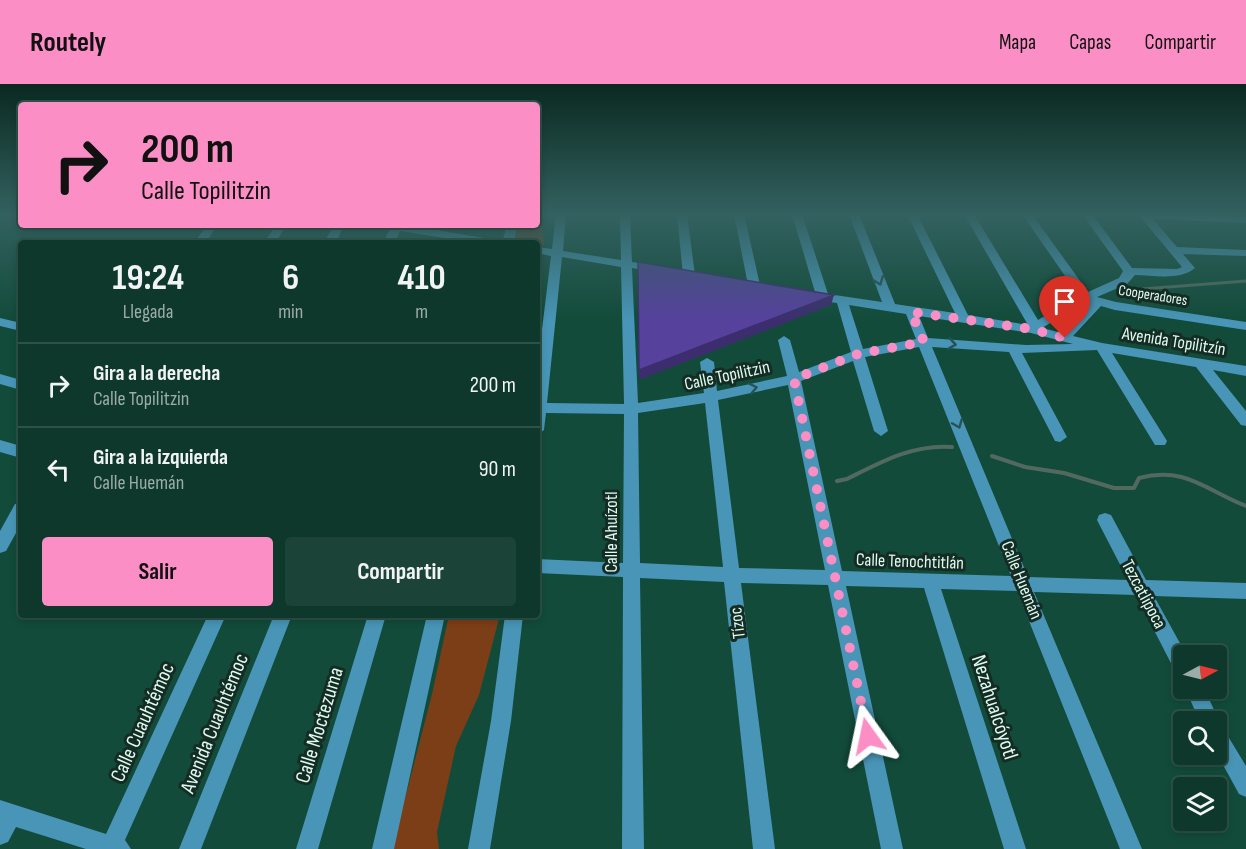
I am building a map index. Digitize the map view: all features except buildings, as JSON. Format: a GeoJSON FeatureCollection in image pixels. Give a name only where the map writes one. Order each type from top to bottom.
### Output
{"type":"FeatureCollection","features":[{"type":"Feature","properties":{"kind":"street"},"geometry":{"type":"LineString","coordinates":[[540,250],[684,274],[683,250]]}},
{"type":"Feature","properties":{"kind":"street"},"geometry":{"type":"LineString","coordinates":[[540,408],[556,250]]}},
{"type":"Feature","properties":{"kind":"street","name":"Calle Ahuízotl"},"geometry":{"type":"LineString","coordinates":[[626,250],[631,409],[633,849]]}},
{"type":"Feature","properties":{"kind":"street"},"geometry":{"type":"LineString","coordinates":[[747,250],[754,285]]}},
{"type":"Feature","properties":{"kind":"street"},"geometry":{"type":"LineString","coordinates":[[808,250],[822,298]]}},
{"type":"Feature","properties":{"kind":"street"},"geometry":{"type":"LineString","coordinates":[[868,250],[890,308]]}},
{"type":"Feature","properties":{"kind":"street"},"geometry":{"type":"LineString","coordinates":[[930,250],[964,319]]}},
{"type":"Feature","properties":{"kind":"street"},"geometry":{"type":"LineString","coordinates":[[989,250],[1033,327]]}},
{"type":"Feature","properties":{"kind":"street"},"geometry":{"type":"LineString","coordinates":[[1054,250],[1092,299]]}},
{"type":"Feature","properties":{"kind":"street"},"geometry":{"type":"LineString","coordinates":[[1033,327],[1124,281],[1129,271],[1113,250]]}},
{"type":"Feature","properties":{"kind":"street"},"geometry":{"type":"LineString","coordinates":[[1129,271],[1188,270],[1187,265],[1174,250]]}},
{"type":"Feature","properties":{"kind":"street"},"geometry":{"type":"LineString","coordinates":[[1174,250],[1246,253]]}},
{"type":"Feature","properties":{"kind":"street"},"geometry":{"type":"LineString","coordinates":[[800,294],[911,312],[1033,327],[1099,347],[1160,441]]}},
{"type":"Feature","properties":{"kind":"street"},"geometry":{"type":"LineString","coordinates":[[1065,338],[1092,299]]}},
{"type":"Feature","properties":{"kind":"street","name":"Cooperadores"},"geometry":{"type":"LineString","coordinates":[[1092,299],[1246,326]]}},
{"type":"Feature","properties":{"kind":"street"},"geometry":{"type":"LineString","coordinates":[[842,301],[881,431]]}},
{"type":"Feature","properties":{"kind":"street","name":"Calle Huemán"},"geometry":{"type":"LineString","coordinates":[[911,312],[1131,849]]}},
{"type":"Feature","properties":{"kind":"street"},"geometry":{"type":"LineString","coordinates":[[0,322],[18,326]]}},
{"type":"Feature","properties":{"kind":"street"},"geometry":{"type":"LineString","coordinates":[[784,340],[892,849]]}},
{"type":"Feature","properties":{"kind":"street","name":"Calle Topilitzin"},"geometry":{"type":"LineString","coordinates":[[540,408],[631,409],[677,404],[794,379],[858,354],[924,342],[1013,348],[1099,347]]}},
{"type":"Feature","properties":{"kind":"street","name":"Avenida Topilitzín"},"geometry":{"type":"LineString","coordinates":[[1099,347],[1246,371]]}},
{"type":"Feature","properties":{"kind":"street"},"geometry":{"type":"LineString","coordinates":[[1013,348],[1060,436]]}},
{"type":"Feature","properties":{"kind":"street","name":"Tízoc"},"geometry":{"type":"LineString","coordinates":[[707,362],[764,849]]}},
{"type":"Feature","properties":{"kind":"street"},"geometry":{"type":"LineString","coordinates":[[1201,364],[1246,421]]}},
{"type":"Feature","properties":{"kind":"street"},"geometry":{"type":"LineString","coordinates":[[0,379],[18,384]]}},
{"type":"Feature","properties":{"kind":"street"},"geometry":{"type":"LineString","coordinates":[[0,446],[18,451]]}},
{"type":"Feature","properties":{"kind":"street"},"geometry":{"type":"LineString","coordinates":[[0,546],[18,514]]}},
{"type":"Feature","properties":{"kind":"street","name":"Tezcatlipoca"},"geometry":{"type":"LineString","coordinates":[[1106,520],[1173,648]]}},
{"type":"Feature","properties":{"kind":"street","name":"Calle Tenochtitlán"},"geometry":{"type":"LineString","coordinates":[[540,566],[732,575],[1246,591]]}},
{"type":"Feature","properties":{"kind":"street","name":"Nezahualcóyotl"},"geometry":{"type":"LineString","coordinates":[[930,580],[1015,849]]}},
{"type":"Feature","properties":{"kind":"street","name":"Calle Cuauhtémoc"},"geometry":{"type":"LineString","coordinates":[[114,848],[216,618]]}},
{"type":"Feature","properties":{"kind":"street","name":"Avenida Cuauhtémoc"},"geometry":{"type":"LineString","coordinates":[[190,849],[281,618]]}},
{"type":"Feature","properties":{"kind":"street","name":"Calle Moctezuma"},"geometry":{"type":"LineString","coordinates":[[307,849],[376,618]]}},
{"type":"Feature","properties":{"kind":"street"},"geometry":{"type":"LineString","coordinates":[[383,849],[435,618]]}},
{"type":"Feature","properties":{"kind":"street"},"geometry":{"type":"LineString","coordinates":[[479,849],[501,721],[514,618]]}},
{"type":"Feature","properties":{"kind":"street"},"geometry":{"type":"LineString","coordinates":[[1227,752],[1246,787]]}},
{"type":"Feature","properties":{"kind":"street"},"geometry":{"type":"LineString","coordinates":[[0,834],[5,813],[114,848]]}},
{"type":"Feature","properties":{"kind":"shaded area"},"geometry":{"type":"Polygon","coordinates":[[[448,618],[499,618],[479,695],[456,746],[437,832],[439,849],[392,849],[432,694],[448,618]]]}},
{"type":"Feature","properties":{"kind":"waterway"},"geometry":{"type":"LineString","coordinates":[[1142,289],[1246,281]]}},
{"type":"Feature","properties":{"kind":"waterway"},"geometry":{"type":"LineString","coordinates":[[837,481],[847,479],[911,451],[952,447]]}},
{"type":"Feature","properties":{"kind":"waterway"},"geometry":{"type":"LineString","coordinates":[[992,456],[1025,467],[1064,473],[1114,488],[1134,488],[1139,478],[1155,475],[1183,477],[1246,506]]}},
{"type":"Feature","properties":{"kind":"route"},"geometry":{"type":"LineString","coordinates":[[868,736],[794,379],[858,354],[924,342],[911,312],[1031,329],[1065,338]]}}]}
